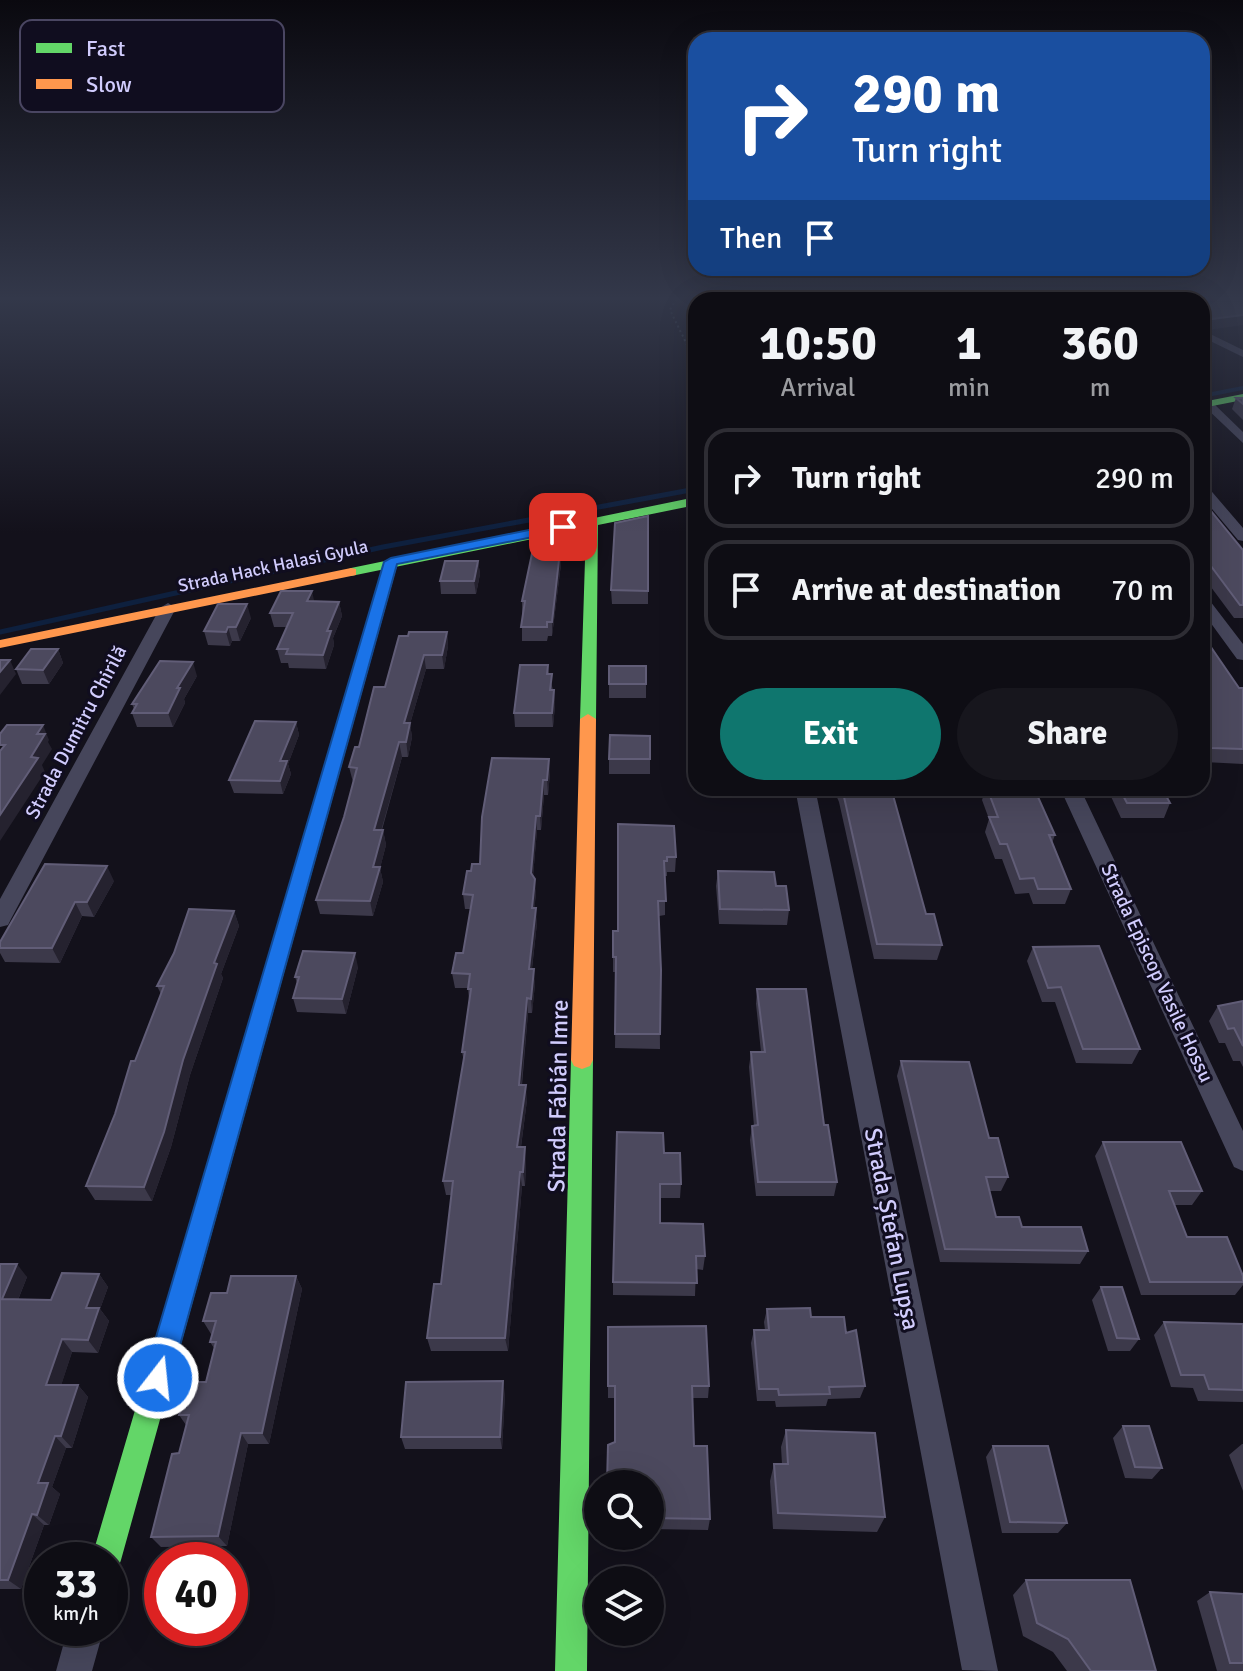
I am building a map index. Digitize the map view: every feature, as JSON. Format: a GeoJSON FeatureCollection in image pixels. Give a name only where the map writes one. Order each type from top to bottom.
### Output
{"type":"FeatureCollection","features":[{"type":"Feature","properties":{"kind":"street"},"geometry":{"type":"LineString","coordinates":[[1210,403],[1243,397]]}},
{"type":"Feature","properties":{"kind":"street"},"geometry":{"type":"LineString","coordinates":[[1210,409],[1243,439]]}},
{"type":"Feature","properties":{"kind":"street"},"geometry":{"type":"LineString","coordinates":[[1210,498],[1243,537]]}},
{"type":"Feature","properties":{"kind":"street","name":"Strada Hack Halasi Gyula"},"geometry":{"type":"LineString","coordinates":[[0,644],[688,503]]}},
{"type":"Feature","properties":{"kind":"street","name":"Strada Fábián Imre"},"geometry":{"type":"LineString","coordinates":[[571,1671],[592,521]]}},
{"type":"Feature","properties":{"kind":"street"},"geometry":{"type":"LineString","coordinates":[[111,1542],[391,562]]}},
{"type":"Feature","properties":{"kind":"street","name":"Strada Dumitru Chirilă"},"geometry":{"type":"LineString","coordinates":[[0,919],[168,608]]}},
{"type":"Feature","properties":{"kind":"street"},"geometry":{"type":"LineString","coordinates":[[1210,611],[1243,655]]}},
{"type":"Feature","properties":{"kind":"street","name":"Strada Ștefan Lupșa"},"geometry":{"type":"LineString","coordinates":[[807,796],[981,1671]]}},
{"type":"Feature","properties":{"kind":"street","name":"Strada Episcop Vasile Hossu"},"geometry":{"type":"LineString","coordinates":[[1074,796],[1243,1159]]}},
{"type":"Feature","properties":{"kind":"street"},"geometry":{"type":"LineString","coordinates":[[74,1671],[81,1646]]}},
{"type":"Feature","properties":{"kind":"building"},"geometry":{"type":"Polygon","coordinates":[[[1210,510],[1243,550],[1243,605],[1210,565],[1210,510]]]}},
{"type":"Feature","properties":{"kind":"building"},"geometry":{"type":"Polygon","coordinates":[[[648,516],[648,591],[611,590],[615,523],[648,516]]]}},
{"type":"Feature","properties":{"kind":"building"},"geometry":{"type":"Polygon","coordinates":[[[534,544],[556,545],[555,551],[560,551],[552,622],[547,622],[547,627],[521,627],[525,601],[522,601],[534,544]]]}},
{"type":"Feature","properties":{"kind":"building"},"geometry":{"type":"Polygon","coordinates":[[[445,561],[478,561],[474,581],[440,581],[445,561]]]}},
{"type":"Feature","properties":{"kind":"building"},"geometry":{"type":"Polygon","coordinates":[[[281,591],[312,591],[307,601],[339,602],[327,631],[331,631],[323,655],[286,654],[288,649],[277,649],[293,613],[270,613],[281,591]]]}},
{"type":"Feature","properties":{"kind":"building"},"geometry":{"type":"Polygon","coordinates":[[[218,604],[247,604],[236,627],[228,627],[226,632],[204,631],[218,604]]]}},
{"type":"Feature","properties":{"kind":"building"},"geometry":{"type":"Polygon","coordinates":[[[409,632],[447,632],[442,655],[424,655],[404,723],[410,723],[406,742],[399,742],[374,830],[383,830],[373,867],[380,867],[370,901],[316,900],[344,817],[357,768],[349,767],[355,747],[359,747],[374,687],[385,687],[399,636],[408,636],[409,632]]]}},
{"type":"Feature","properties":{"kind":"building"},"geometry":{"type":"Polygon","coordinates":[[[1210,646],[1239,688],[1243,688],[1243,749],[1211,748],[1210,646]]]}},
{"type":"Feature","properties":{"kind":"building"},"geometry":{"type":"Polygon","coordinates":[[[31,649],[58,649],[43,670],[16,669],[31,649]]]}},
{"type":"Feature","properties":{"kind":"building"},"geometry":{"type":"Polygon","coordinates":[[[0,660],[10,660],[0,672],[0,660]]]}},
{"type":"Feature","properties":{"kind":"building"},"geometry":{"type":"Polygon","coordinates":[[[160,661],[193,662],[177,688],[180,688],[168,713],[132,713],[137,704],[132,704],[160,661]]]}},
{"type":"Feature","properties":{"kind":"building"},"geometry":{"type":"Polygon","coordinates":[[[520,665],[548,665],[547,674],[552,674],[550,690],[554,690],[552,713],[514,713],[520,665]]]}},
{"type":"Feature","properties":{"kind":"building"},"geometry":{"type":"Polygon","coordinates":[[[609,666],[646,666],[646,684],[609,684],[609,666]]]}},
{"type":"Feature","properties":{"kind":"building"},"geometry":{"type":"Polygon","coordinates":[[[255,721],[296,722],[280,761],[287,761],[280,781],[229,780],[255,721]]]}},
{"type":"Feature","properties":{"kind":"building"},"geometry":{"type":"Polygon","coordinates":[[[7,725],[43,725],[37,734],[45,734],[31,757],[38,758],[0,815],[0,751],[5,745],[0,745],[0,734],[7,725]]]}},
{"type":"Feature","properties":{"kind":"building"},"geometry":{"type":"Polygon","coordinates":[[[610,735],[650,736],[650,759],[609,759],[610,735]]]}},
{"type":"Feature","properties":{"kind":"building"},"geometry":{"type":"Polygon","coordinates":[[[492,758],[549,759],[547,780],[543,780],[540,816],[536,816],[531,873],[535,879],[532,908],[536,908],[529,969],[534,969],[531,999],[527,998],[519,1085],[526,1085],[517,1147],[525,1147],[505,1338],[427,1338],[434,1284],[441,1284],[453,1181],[443,1181],[465,1052],[462,1052],[471,989],[468,989],[470,974],[452,973],[456,953],[463,953],[473,895],[463,894],[467,871],[471,871],[472,864],[480,864],[482,817],[492,758]]]}},
{"type":"Feature","properties":{"kind":"building"},"geometry":{"type":"Polygon","coordinates":[[[844,796],[893,796],[926,914],[934,914],[942,945],[877,944],[844,796]]]}},
{"type":"Feature","properties":{"kind":"building"},"geometry":{"type":"Polygon","coordinates":[[[990,796],[1038,796],[1055,835],[1049,835],[1071,889],[1038,889],[1034,878],[1020,879],[1007,844],[1000,844],[989,817],[998,817],[990,796]]]}},
{"type":"Feature","properties":{"kind":"building"},"geometry":{"type":"Polygon","coordinates":[[[1123,796],[1166,796],[1170,803],[1127,803],[1123,796]]]}},
{"type":"Feature","properties":{"kind":"building"},"geometry":{"type":"Polygon","coordinates":[[[618,824],[674,826],[676,857],[667,857],[664,861],[666,901],[658,901],[660,1034],[615,1034],[616,957],[613,957],[613,931],[618,931],[618,824]]]}},
{"type":"Feature","properties":{"kind":"building"},"geometry":{"type":"Polygon","coordinates":[[[45,864],[107,866],[87,902],[75,902],[52,948],[0,948],[0,942],[45,864]]]}},
{"type":"Feature","properties":{"kind":"building"},"geometry":{"type":"Polygon","coordinates":[[[718,871],[774,872],[776,886],[786,886],[789,910],[720,909],[718,871]]]}},
{"type":"Feature","properties":{"kind":"building"},"geometry":{"type":"Polygon","coordinates":[[[189,909],[234,911],[214,963],[217,964],[183,1060],[164,1132],[144,1187],[86,1186],[115,1114],[131,1061],[135,1061],[164,986],[157,986],[174,953],[189,909]]]}},
{"type":"Feature","properties":{"kind":"building"},"geometry":{"type":"Polygon","coordinates":[[[1099,946],[1140,1049],[1083,1049],[1061,987],[1048,988],[1033,947],[1099,946]]]}},
{"type":"Feature","properties":{"kind":"building"},"geometry":{"type":"Polygon","coordinates":[[[303,951],[355,953],[342,999],[293,998],[299,977],[295,977],[303,951]]]}},
{"type":"Feature","properties":{"kind":"building"},"geometry":{"type":"Polygon","coordinates":[[[757,989],[806,989],[824,1125],[828,1125],[837,1182],[758,1182],[752,1126],[758,1125],[751,1052],[765,1052],[757,989]]]}},
{"type":"Feature","properties":{"kind":"building"},"geometry":{"type":"Polygon","coordinates":[[[1243,1001],[1243,1046],[1234,1028],[1228,1029],[1218,1006],[1243,1001]]]}},
{"type":"Feature","properties":{"kind":"building"},"geometry":{"type":"Polygon","coordinates":[[[901,1061],[969,1062],[989,1138],[998,1138],[1008,1177],[986,1177],[996,1217],[1019,1217],[1022,1227],[1081,1227],[1088,1251],[945,1249],[901,1061]]]}},
{"type":"Feature","properties":{"kind":"building"},"geometry":{"type":"Polygon","coordinates":[[[617,1132],[663,1133],[664,1153],[680,1153],[681,1184],[660,1184],[660,1223],[703,1224],[705,1256],[696,1256],[697,1283],[613,1282],[617,1132]]]}},
{"type":"Feature","properties":{"kind":"building"},"geometry":{"type":"Polygon","coordinates":[[[1103,1142],[1181,1142],[1202,1191],[1169,1191],[1187,1237],[1227,1237],[1243,1282],[1150,1282],[1103,1142]]]}},
{"type":"Feature","properties":{"kind":"building"},"geometry":{"type":"Polygon","coordinates":[[[0,1264],[17,1264],[2,1299],[51,1300],[62,1273],[99,1274],[86,1308],[99,1308],[88,1340],[62,1339],[46,1385],[78,1385],[61,1436],[55,1436],[38,1483],[48,1483],[37,1515],[32,1514],[8,1580],[0,1580],[0,1264]]]}},
{"type":"Feature","properties":{"kind":"building"},"geometry":{"type":"Polygon","coordinates":[[[231,1276],[296,1276],[262,1433],[241,1433],[218,1536],[151,1537],[172,1454],[179,1453],[189,1415],[179,1415],[188,1382],[206,1382],[216,1342],[210,1342],[216,1321],[203,1321],[211,1293],[227,1293],[231,1276]]]}},
{"type":"Feature","properties":{"kind":"building"},"geometry":{"type":"Polygon","coordinates":[[[1101,1287],[1122,1287],[1139,1339],[1117,1338],[1101,1287]]]}},
{"type":"Feature","properties":{"kind":"building"},"geometry":{"type":"Polygon","coordinates":[[[810,1308],[811,1317],[844,1317],[846,1333],[856,1330],[865,1386],[829,1387],[830,1394],[779,1395],[778,1389],[759,1389],[754,1330],[769,1330],[767,1309],[810,1308]]]}},
{"type":"Feature","properties":{"kind":"building"},"geometry":{"type":"Polygon","coordinates":[[[1164,1322],[1243,1324],[1243,1390],[1209,1389],[1204,1375],[1181,1375],[1164,1322]]]}},
{"type":"Feature","properties":{"kind":"building"},"geometry":{"type":"Polygon","coordinates":[[[706,1326],[709,1386],[692,1386],[694,1446],[707,1446],[710,1519],[664,1518],[664,1470],[607,1470],[608,1445],[615,1442],[615,1386],[608,1386],[608,1327],[706,1326]]]}},
{"type":"Feature","properties":{"kind":"building"},"geometry":{"type":"Polygon","coordinates":[[[503,1381],[500,1437],[401,1437],[406,1382],[503,1381]]]}},
{"type":"Feature","properties":{"kind":"building"},"geometry":{"type":"Polygon","coordinates":[[[1123,1426],[1149,1426],[1162,1468],[1135,1467],[1123,1426]]]}},
{"type":"Feature","properties":{"kind":"building"},"geometry":{"type":"Polygon","coordinates":[[[786,1430],[875,1433],[885,1517],[778,1513],[774,1464],[788,1464],[786,1430]]]}},
{"type":"Feature","properties":{"kind":"building"},"geometry":{"type":"Polygon","coordinates":[[[993,1446],[1048,1446],[1067,1523],[1010,1522],[993,1446]]]}},
{"type":"Feature","properties":{"kind":"building"},"geometry":{"type":"Polygon","coordinates":[[[1026,1580],[1130,1580],[1156,1671],[1091,1671],[1068,1639],[1037,1623],[1026,1580]]]}},
{"type":"Feature","properties":{"kind":"building"},"geometry":{"type":"Polygon","coordinates":[[[1210,1592],[1243,1594],[1243,1663],[1230,1663],[1210,1592]]]}},
{"type":"Feature","properties":{"kind":"waterway"},"geometry":{"type":"LineString","coordinates":[[1210,394],[1243,388]]}},
{"type":"Feature","properties":{"kind":"waterway"},"geometry":{"type":"LineString","coordinates":[[0,632],[383,547],[688,490]]}},
{"type":"Feature","properties":{"kind":"traffic: fast"},"geometry":{"type":"LineString","coordinates":[[1210,403],[1243,397]]}},
{"type":"Feature","properties":{"kind":"traffic: fast"},"geometry":{"type":"LineString","coordinates":[[351,572],[688,503]]}},
{"type":"Feature","properties":{"kind":"traffic: fast"},"geometry":{"type":"LineString","coordinates":[[588,719],[592,521]]}},
{"type":"Feature","properties":{"kind":"traffic: fast"},"geometry":{"type":"LineString","coordinates":[[111,1542],[350,706]]}},
{"type":"Feature","properties":{"kind":"traffic: fast"},"geometry":{"type":"LineString","coordinates":[[571,1671],[582,1060]]}},
{"type":"Feature","properties":{"kind":"traffic: slow"},"geometry":{"type":"LineString","coordinates":[[350,706],[391,562]]}},
{"type":"Feature","properties":{"kind":"traffic: slow"},"geometry":{"type":"LineString","coordinates":[[0,644],[351,572]]}},
{"type":"Feature","properties":{"kind":"traffic: slow"},"geometry":{"type":"LineString","coordinates":[[582,1060],[588,719]]}},
{"type":"Feature","properties":{"kind":"route"},"geometry":{"type":"LineString","coordinates":[[158,1378],[391,562],[563,527]]}}]}
